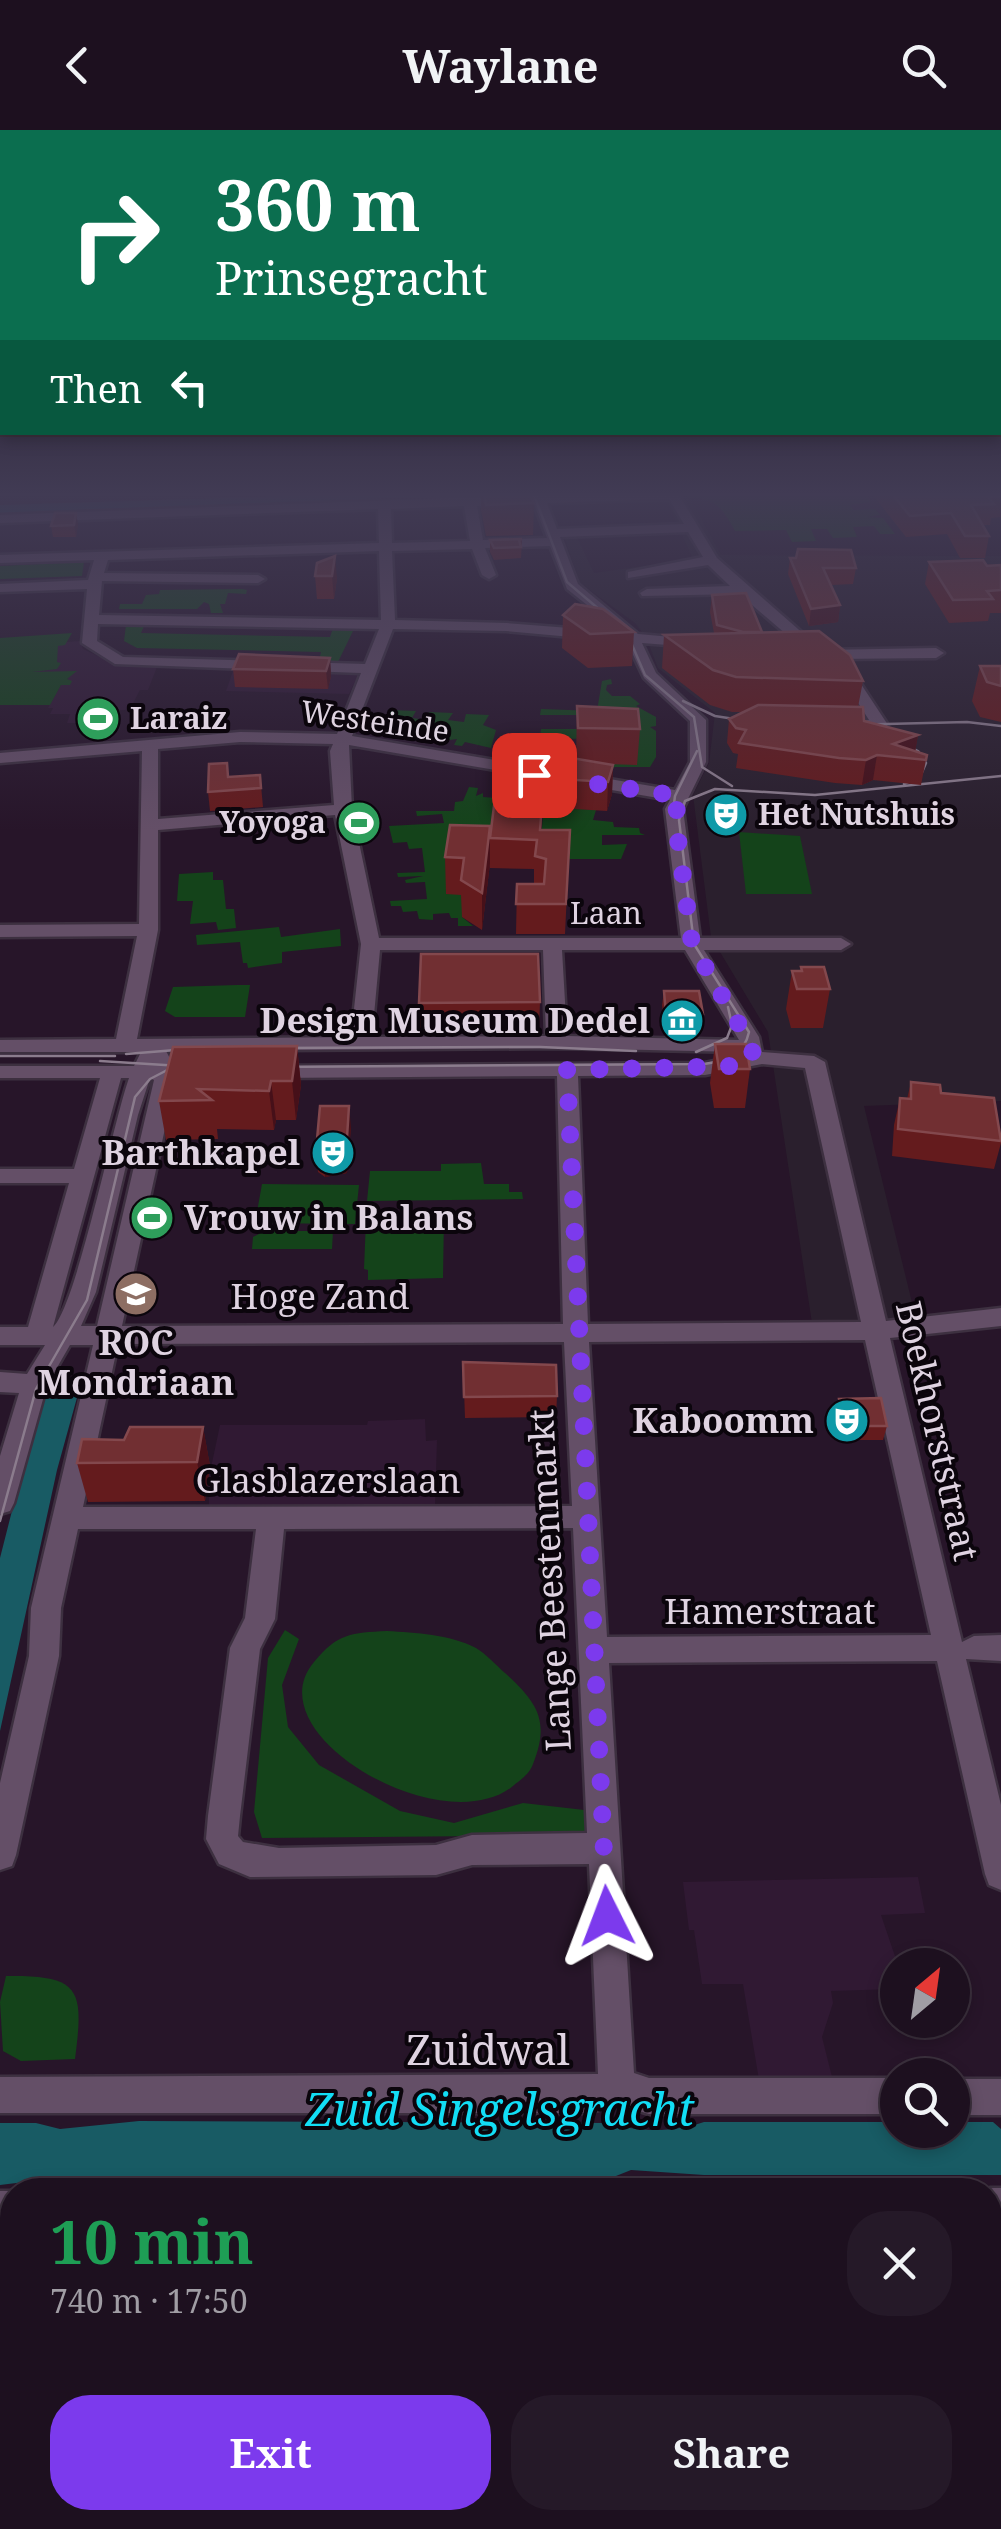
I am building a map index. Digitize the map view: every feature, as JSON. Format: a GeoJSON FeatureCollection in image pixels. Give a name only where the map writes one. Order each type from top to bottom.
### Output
{"type":"FeatureCollection","features":[{"type":"Feature","properties":{"kind":"street"},"geometry":{"type":"LineString","coordinates":[[92,607],[91,646],[130,662],[371,669]]}},
{"type":"Feature","properties":{"kind":"street"},"geometry":{"type":"LineString","coordinates":[[90,620],[196,607]]}},
{"type":"Feature","properties":{"kind":"street"},"geometry":{"type":"LineString","coordinates":[[292,607],[388,624],[506,626],[657,639],[693,656],[643,661]]}},
{"type":"Feature","properties":{"kind":"street"},"geometry":{"type":"LineString","coordinates":[[361,1039],[370,944],[343,809],[338,751],[388,624],[388,607]]}},
{"type":"Feature","properties":{"kind":"street"},"geometry":{"type":"LineString","coordinates":[[597,607],[635,638],[657,684],[706,720],[698,762],[678,805],[692,944],[753,1053]]}},
{"type":"Feature","properties":{"kind":"street"},"geometry":{"type":"LineString","coordinates":[[763,607],[854,684],[880,725],[834,725]]}},
{"type":"Feature","properties":{"kind":"street"},"geometry":{"type":"LineString","coordinates":[[788,656],[936,653]]}},
{"type":"Feature","properties":{"kind":"street","name":"Westeinde"},"geometry":{"type":"LineString","coordinates":[[0,758],[262,736],[342,739],[678,805]]}},
{"type":"Feature","properties":{"kind":"street"},"geometry":{"type":"LineString","coordinates":[[125,1045],[148,930],[150,743]]}},
{"type":"Feature","properties":{"kind":"street"},"geometry":{"type":"LineString","coordinates":[[151,825],[343,809]]}},
{"type":"Feature","properties":{"kind":"street"},"geometry":{"type":"LineString","coordinates":[[0,931],[148,930]]}},
{"type":"Feature","properties":{"kind":"street","name":"Laan"},"geometry":{"type":"LineString","coordinates":[[370,944],[841,944]]}},
{"type":"Feature","properties":{"kind":"street"},"geometry":{"type":"LineString","coordinates":[[552,944],[557,1042]]}},
{"type":"Feature","properties":{"kind":"street"},"geometry":{"type":"LineString","coordinates":[[0,1046],[361,1039],[557,1042],[753,1053]]}},
{"type":"Feature","properties":{"kind":"street"},"geometry":{"type":"LineString","coordinates":[[0,1503],[36,1380],[52,1341],[84,1292],[127,1115],[152,1044]]}},
{"type":"Feature","properties":{"kind":"street"},"geometry":{"type":"LineString","coordinates":[[0,1855],[44,1656],[46,1608],[166,1072],[152,1044]]}},
{"type":"Feature","properties":{"kind":"street"},"geometry":{"type":"LineString","coordinates":[[257,1072],[705,1070],[753,1053]]}},
{"type":"Feature","properties":{"kind":"street","name":"Boekhorststraat"},"geometry":{"type":"LineString","coordinates":[[753,1053],[814,1062],[876,1331],[974,1648],[1001,1874]]}},
{"type":"Feature","properties":{"kind":"street"},"geometry":{"type":"LineString","coordinates":[[0,1072],[218,1072]]}},
{"type":"Feature","properties":{"kind":"street"},"geometry":{"type":"LineString","coordinates":[[52,1341],[83,1176],[112,1072]]}},
{"type":"Feature","properties":{"kind":"street","name":"Lange Beestenmarkt"},"geometry":{"type":"LineString","coordinates":[[567,1073],[576,1330],[617,2086]]}},
{"type":"Feature","properties":{"kind":"street"},"geometry":{"type":"LineString","coordinates":[[0,1176],[83,1176]]}},
{"type":"Feature","properties":{"kind":"street"},"geometry":{"type":"LineString","coordinates":[[102,1214],[142,1181]]}},
{"type":"Feature","properties":{"kind":"street","name":"Hoge Zand"},"geometry":{"type":"LineString","coordinates":[[0,1336],[52,1341],[107,1333],[876,1331],[1001,1317]]}},
{"type":"Feature","properties":{"kind":"street"},"geometry":{"type":"LineString","coordinates":[[0,1382],[36,1380]]}},
{"type":"Feature","properties":{"kind":"street","name":"Glasblazerslaan"},"geometry":{"type":"LineString","coordinates":[[68,1518],[588,1517]]}},
{"type":"Feature","properties":{"kind":"street"},"geometry":{"type":"LineString","coordinates":[[271,1519],[260,1619],[245,1648],[224,1816],[222,1839],[231,1853],[250,1862],[279,1864],[436,1860],[472,1850],[603,1848]]}},
{"type":"Feature","properties":{"kind":"street","name":"Hamerstraat"},"geometry":{"type":"LineString","coordinates":[[594,1650],[974,1648]]}},
{"type":"Feature","properties":{"kind":"street","name":"Zuidwal"},"geometry":{"type":"LineString","coordinates":[[0,2095],[590,2095],[617,2086],[648,2096],[880,2096]]}},
{"type":"Feature","properties":{"kind":"street"},"geometry":{"type":"LineString","coordinates":[[970,2097],[1001,2097]]}},
{"type":"Feature","properties":{"kind":"shaded area"},"geometry":{"type":"Polygon","coordinates":[[[119,607],[199,607],[197,609],[119,607]]]}},
{"type":"Feature","properties":{"kind":"shaded area"},"geometry":{"type":"Polygon","coordinates":[[[210,607],[221,607],[223,613],[211,613],[210,607]]]}},
{"type":"Feature","properties":{"kind":"shaded area"},"geometry":{"type":"Polygon","coordinates":[[[613,607],[1001,607],[1001,1101],[864,1106],[918,1327],[813,1330],[768,1032],[711,937],[693,795],[709,763],[715,713],[658,668],[646,637],[613,607]]]}},
{"type":"Feature","properties":{"kind":"shaded area"},"geometry":{"type":"Polygon","coordinates":[[[145,624],[141,633],[330,637],[333,628],[353,631],[338,662],[319,661],[321,652],[137,648],[124,641],[126,625],[145,624]]]}},
{"type":"Feature","properties":{"kind":"shaded area"},"geometry":{"type":"Polygon","coordinates":[[[72,633],[65,645],[58,646],[57,662],[61,663],[57,669],[32,672],[77,671],[67,679],[72,681],[70,685],[61,685],[50,705],[0,705],[0,638],[72,633]]]}},
{"type":"Feature","properties":{"kind":"shaded area"},"geometry":{"type":"Polygon","coordinates":[[[80,641],[83,649],[117,665],[157,667],[148,690],[140,690],[125,710],[95,711],[90,723],[67,723],[70,714],[50,714],[53,708],[48,708],[61,685],[70,684],[70,675],[32,673],[33,670],[57,663],[57,646],[52,643],[80,641]]]}},
{"type":"Feature","properties":{"kind":"shaded area"},"geometry":{"type":"Polygon","coordinates":[[[234,668],[360,671],[349,694],[226,691],[234,668]]]}},
{"type":"Feature","properties":{"kind":"shaded area"},"geometry":{"type":"Polygon","coordinates":[[[611,679],[606,690],[612,696],[630,696],[640,704],[636,706],[656,717],[656,726],[650,727],[656,731],[656,757],[650,767],[614,767],[606,783],[585,739],[540,738],[541,729],[632,729],[600,715],[540,715],[541,709],[597,711],[602,681],[611,679]]]}},
{"type":"Feature","properties":{"kind":"shaded area"},"geometry":{"type":"Polygon","coordinates":[[[390,710],[416,711],[412,718],[427,720],[429,712],[453,713],[448,720],[464,722],[466,714],[489,715],[483,725],[496,730],[491,748],[465,742],[462,746],[454,745],[457,739],[442,741],[444,737],[431,737],[438,725],[410,723],[433,727],[423,735],[380,728],[390,710]]]}},
{"type":"Feature","properties":{"kind":"shaded area"},"geometry":{"type":"Polygon","coordinates":[[[469,787],[478,788],[476,796],[483,793],[483,797],[497,798],[491,863],[452,862],[465,895],[462,917],[473,926],[458,926],[458,918],[451,918],[449,913],[433,914],[433,920],[419,919],[417,911],[403,912],[401,906],[391,906],[390,901],[427,899],[425,882],[405,880],[423,876],[398,877],[397,873],[425,872],[422,848],[409,849],[407,842],[393,843],[389,826],[444,823],[442,814],[417,816],[416,811],[454,811],[455,802],[463,801],[469,787]]]}},
{"type":"Feature","properties":{"kind":"shaded area"},"geometry":{"type":"Polygon","coordinates":[[[544,806],[596,810],[593,820],[613,822],[614,827],[639,828],[645,835],[602,835],[602,845],[627,844],[621,859],[539,859],[544,806]]]}},
{"type":"Feature","properties":{"kind":"shaded area"},"geometry":{"type":"Polygon","coordinates":[[[739,832],[800,836],[812,894],[746,894],[739,832]]]}},
{"type":"Feature","properties":{"kind":"shaded area"},"geometry":{"type":"Polygon","coordinates":[[[213,872],[213,880],[223,880],[226,909],[234,909],[236,928],[218,930],[216,922],[190,924],[193,901],[177,901],[179,874],[213,872]]]}},
{"type":"Feature","properties":{"kind":"shaded area"},"geometry":{"type":"Polygon","coordinates":[[[279,927],[281,937],[340,929],[341,946],[282,952],[282,963],[248,968],[243,963],[240,942],[197,945],[196,935],[279,927]]]}},
{"type":"Feature","properties":{"kind":"shaded area"},"geometry":{"type":"Polygon","coordinates":[[[250,985],[245,1017],[175,1017],[165,1011],[173,987],[250,985]]]}},
{"type":"Feature","properties":{"kind":"shaded area"},"geometry":{"type":"Polygon","coordinates":[[[481,1163],[484,1184],[509,1184],[509,1192],[522,1192],[523,1199],[367,1201],[370,1171],[441,1171],[441,1164],[481,1163]]]}},
{"type":"Feature","properties":{"kind":"shaded area"},"geometry":{"type":"Polygon","coordinates":[[[262,1184],[359,1185],[355,1224],[255,1223],[262,1184]]]}},
{"type":"Feature","properties":{"kind":"shaded area"},"geometry":{"type":"Polygon","coordinates":[[[444,1216],[443,1278],[368,1280],[368,1270],[364,1269],[366,1220],[444,1216]]]}},
{"type":"Feature","properties":{"kind":"shaded area"},"geometry":{"type":"Polygon","coordinates":[[[265,1231],[333,1231],[332,1249],[252,1249],[253,1237],[265,1231]]]}},
{"type":"Feature","properties":{"kind":"shaded area"},"geometry":{"type":"Polygon","coordinates":[[[0,1348],[78,1394],[57,1470],[0,1731],[0,1558],[44,1385],[0,1348]]]}},
{"type":"Feature","properties":{"kind":"shaded area"},"geometry":{"type":"Polygon","coordinates":[[[425,1419],[426,1441],[437,1440],[435,1507],[209,1508],[209,1477],[220,1425],[367,1425],[368,1421],[425,1419]]]}},
{"type":"Feature","properties":{"kind":"shaded area"},"geometry":{"type":"Polygon","coordinates":[[[285,1630],[299,1639],[282,1685],[288,1727],[319,1765],[400,1811],[454,1823],[523,1803],[593,1811],[594,1835],[262,1838],[254,1812],[268,1658],[285,1630]]]}},
{"type":"Feature","properties":{"kind":"shaded area"},"geometry":{"type":"Polygon","coordinates":[[[387,1631],[432,1635],[476,1648],[533,1704],[540,1724],[538,1749],[531,1768],[513,1786],[482,1800],[444,1801],[403,1791],[364,1772],[332,1748],[310,1720],[302,1690],[314,1662],[330,1645],[346,1636],[387,1631]]]}},
{"type":"Feature","properties":{"kind":"shaded area"},"geometry":{"type":"Polygon","coordinates":[[[918,1877],[925,1913],[881,1915],[892,1948],[880,1948],[880,1990],[831,1991],[833,2003],[822,2037],[834,2085],[760,2086],[743,1984],[702,1984],[683,1882],[918,1877]]]}},
{"type":"Feature","properties":{"kind":"shaded area"},"geometry":{"type":"Polygon","coordinates":[[[6,1976],[50,1979],[72,1991],[79,2016],[75,2059],[21,2061],[3,2051],[0,2002],[6,1976]]]}},
{"type":"Feature","properties":{"kind":"shaded area"},"geometry":{"type":"Polygon","coordinates":[[[139,2121],[607,2123],[656,2130],[704,2122],[880,2122],[880,2148],[970,2148],[970,2122],[993,2122],[1001,2129],[1001,2175],[704,2175],[631,2170],[611,2178],[0,2178],[0,2123],[36,2123],[60,2129],[139,2121]]]}},
{"type":"Feature","properties":{"kind":"pier"},"geometry":{"type":"Polygon","coordinates":[[[0,1347],[33,1347],[61,1356],[77,1375],[78,1394],[43,1395],[30,1373],[0,1372],[0,1347]]]}},
{"type":"Feature","properties":{"kind":"building"},"geometry":{"type":"Polygon","coordinates":[[[572,607],[603,609],[634,632],[590,634],[563,615],[572,607]]]}},
{"type":"Feature","properties":{"kind":"building"},"geometry":{"type":"Polygon","coordinates":[[[714,607],[752,607],[762,632],[743,632],[717,625],[714,607]]]}},
{"type":"Feature","properties":{"kind":"building"},"geometry":{"type":"Polygon","coordinates":[[[819,631],[850,655],[863,681],[736,677],[713,670],[664,635],[819,631]]]}},
{"type":"Feature","properties":{"kind":"building"},"geometry":{"type":"Polygon","coordinates":[[[239,654],[330,658],[326,671],[233,669],[239,654]]]}},
{"type":"Feature","properties":{"kind":"building"},"geometry":{"type":"Polygon","coordinates":[[[980,666],[1001,666],[1001,686],[987,682],[980,666]]]}},
{"type":"Feature","properties":{"kind":"building"},"geometry":{"type":"Polygon","coordinates":[[[758,705],[863,707],[864,721],[918,735],[893,744],[927,755],[926,760],[877,755],[866,760],[839,758],[739,743],[746,730],[736,728],[729,719],[758,705]]]}},
{"type":"Feature","properties":{"kind":"building"},"geometry":{"type":"Polygon","coordinates":[[[577,706],[638,709],[640,729],[578,728],[577,706]]]}},
{"type":"Feature","properties":{"kind":"building"},"geometry":{"type":"Polygon","coordinates":[[[536,752],[613,765],[608,782],[544,778],[540,830],[570,830],[566,904],[516,904],[517,884],[544,884],[546,859],[535,856],[537,840],[490,838],[498,774],[523,774],[536,752]]]}},
{"type":"Feature","properties":{"kind":"building"},"geometry":{"type":"Polygon","coordinates":[[[227,763],[228,777],[260,775],[261,788],[208,792],[209,764],[227,763]]]}},
{"type":"Feature","properties":{"kind":"building"},"geometry":{"type":"Polygon","coordinates":[[[450,825],[490,826],[482,893],[461,880],[464,858],[445,857],[450,825]]]}},
{"type":"Feature","properties":{"kind":"building"},"geometry":{"type":"Polygon","coordinates":[[[421,954],[538,954],[540,1002],[419,1003],[421,954]]]}},
{"type":"Feature","properties":{"kind":"building"},"geometry":{"type":"Polygon","coordinates":[[[801,967],[824,967],[830,989],[797,989],[792,971],[802,971],[801,967]]]}},
{"type":"Feature","properties":{"kind":"building"},"geometry":{"type":"Polygon","coordinates":[[[664,991],[699,991],[703,1014],[666,1015],[664,991]]]}},
{"type":"Feature","properties":{"kind":"building"},"geometry":{"type":"Polygon","coordinates":[[[715,1044],[746,1044],[750,1069],[719,1069],[715,1044]]]}},
{"type":"Feature","properties":{"kind":"building"},"geometry":{"type":"Polygon","coordinates":[[[297,1046],[292,1081],[271,1081],[269,1091],[198,1089],[212,1100],[159,1101],[173,1047],[297,1046]]]}},
{"type":"Feature","properties":{"kind":"building"},"geometry":{"type":"Polygon","coordinates":[[[911,1082],[940,1085],[941,1093],[994,1098],[1001,1141],[898,1129],[900,1098],[911,1099],[911,1082]]]}},
{"type":"Feature","properties":{"kind":"building"},"geometry":{"type":"Polygon","coordinates":[[[320,1106],[349,1106],[346,1153],[323,1157],[316,1151],[320,1106]]]}},
{"type":"Feature","properties":{"kind":"building"},"geometry":{"type":"Polygon","coordinates":[[[463,1362],[556,1365],[557,1396],[464,1397],[463,1362]]]}},
{"type":"Feature","properties":{"kind":"building"},"geometry":{"type":"Polygon","coordinates":[[[881,1398],[887,1426],[844,1426],[839,1399],[881,1398]]]}},
{"type":"Feature","properties":{"kind":"building"},"geometry":{"type":"Polygon","coordinates":[[[130,1427],[203,1427],[197,1462],[77,1463],[82,1439],[124,1440],[130,1427]]]}},
{"type":"Feature","properties":{"kind":"tram line"},"geometry":{"type":"LineString","coordinates":[[596,607],[627,633],[645,675],[694,717],[702,767],[732,786]]}},
{"type":"Feature","properties":{"kind":"tram line"},"geometry":{"type":"LineString","coordinates":[[683,701],[715,716],[754,722]]}},
{"type":"Feature","properties":{"kind":"tram line"},"geometry":{"type":"LineString","coordinates":[[846,725],[967,722],[1001,726]]}},
{"type":"Feature","properties":{"kind":"tram line"},"geometry":{"type":"LineString","coordinates":[[890,737],[918,751],[926,763],[920,777],[904,784]]}},
{"type":"Feature","properties":{"kind":"tram line"},"geometry":{"type":"LineString","coordinates":[[673,811],[675,796],[697,751]]}},
{"type":"Feature","properties":{"kind":"tram line"},"geometry":{"type":"LineString","coordinates":[[272,1067],[704,1064],[727,1059],[743,1047],[749,1032],[694,944],[679,820],[685,801],[715,789],[815,795],[1001,776]]}},
{"type":"Feature","properties":{"kind":"tram line"},"geometry":{"type":"LineString","coordinates":[[696,1052],[727,1038],[732,1025],[728,1007]]}},
{"type":"Feature","properties":{"kind":"tram line"},"geometry":{"type":"LineString","coordinates":[[271,1048],[540,1047],[636,1051]]}},
{"type":"Feature","properties":{"kind":"tram line"},"geometry":{"type":"LineString","coordinates":[[126,1054],[201,1048]]}},
{"type":"Feature","properties":{"kind":"tram line"},"geometry":{"type":"LineString","coordinates":[[0,1056],[115,1056]]}},
{"type":"Feature","properties":{"kind":"tram line"},"geometry":{"type":"LineString","coordinates":[[100,1061],[197,1067]]}},
{"type":"Feature","properties":{"kind":"tram line"},"geometry":{"type":"LineString","coordinates":[[0,1521],[36,1389],[87,1300],[135,1097],[150,1079],[173,1067]]}},
{"type":"Feature","properties":{"kind":"place","name":"Laraiz"},"geometry":{"type":"Point","coordinates":[98,719]}},
{"type":"Feature","properties":{"kind":"place","name":"Het Nutshuis"},"geometry":{"type":"Point","coordinates":[726,815]}},
{"type":"Feature","properties":{"kind":"place","name":"Yoyoga"},"geometry":{"type":"Point","coordinates":[359,823]}},
{"type":"Feature","properties":{"kind":"place","name":"Design Museum Dedel"},"geometry":{"type":"Point","coordinates":[682,1021]}},
{"type":"Feature","properties":{"kind":"place","name":"Barthkapel"},"geometry":{"type":"Point","coordinates":[333,1153]}},
{"type":"Feature","properties":{"kind":"place","name":"Vrouw in Balans"},"geometry":{"type":"Point","coordinates":[152,1218]}},
{"type":"Feature","properties":{"kind":"place","name":"ROC Mondriaan"},"geometry":{"type":"Point","coordinates":[136,1294]}},
{"type":"Feature","properties":{"kind":"place","name":"Kaboomm"},"geometry":{"type":"Point","coordinates":[847,1421]}},
{"type":"Feature","properties":{"kind":"route"},"geometry":{"type":"LineString","coordinates":[[534,775],[680,796],[675,817],[692,944],[749,1037],[753,1059],[733,1066],[694,1070],[567,1070],[576,1330],[607,1916]]}},
{"type":"Feature","properties":{"kind":"water label","name":"Zuid Singelsgracht"},"geometry":{"type":"Point","coordinates":[500,2110]}}]}
